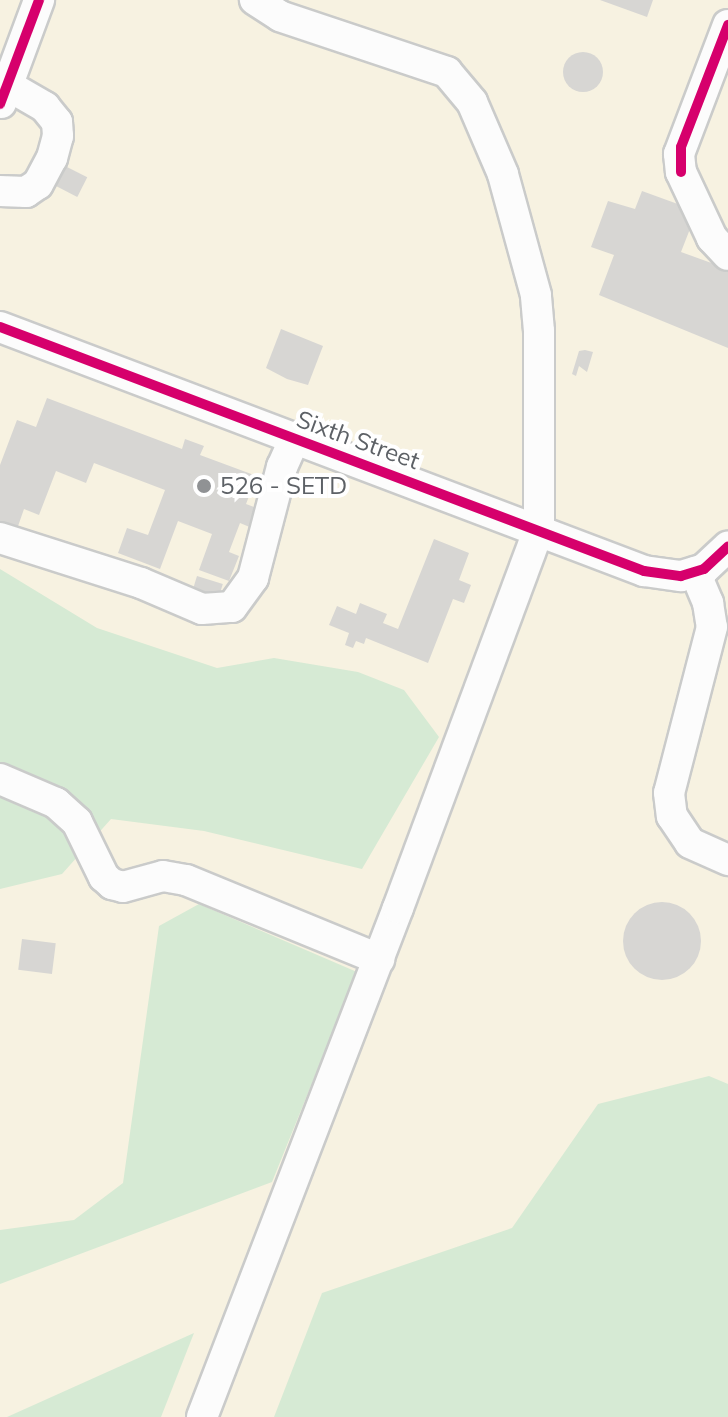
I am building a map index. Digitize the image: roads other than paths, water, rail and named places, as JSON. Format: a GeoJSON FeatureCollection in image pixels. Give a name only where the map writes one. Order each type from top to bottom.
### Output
{"type":"FeatureCollection","features":[{"type":"Feature","properties":{"kind":"street"},"geometry":{"type":"LineString","coordinates":[[0,191],[26,192],[38,184],[52,158],[58,136],[57,122],[45,107],[4,94],[39,0]]}},
{"type":"Feature","properties":{"kind":"street"},"geometry":{"type":"LineString","coordinates":[[202,1417],[379,959],[539,529],[539,331],[536,295],[503,174],[472,102],[447,72],[280,16],[255,0]]}},
{"type":"Feature","properties":{"kind":"street"},"geometry":{"type":"LineString","coordinates":[[728,25],[681,147],[681,172],[702,210],[712,238],[728,255]]}},
{"type":"Feature","properties":{"kind":"street","name":"Sixth Street"},"geometry":{"type":"LineString","coordinates":[[0,327],[644,571],[681,576],[716,558]]}},
{"type":"Feature","properties":{"kind":"street"},"geometry":{"type":"LineString","coordinates":[[0,538],[141,583],[202,609],[232,607],[253,578],[282,467],[295,438]]}},
{"type":"Feature","properties":{"kind":"street"},"geometry":{"type":"LineString","coordinates":[[716,558],[708,603],[712,627],[669,793],[672,816],[690,843],[728,860]]}},
{"type":"Feature","properties":{"kind":"street"},"geometry":{"type":"LineString","coordinates":[[0,779],[56,803],[77,822],[104,877],[112,884],[123,887],[163,876],[186,880],[379,959]]}},
{"type":"Feature","properties":{"kind":"place","name":"526 - SETD"},"geometry":{"type":"Point","coordinates":[204,486]}}]}
